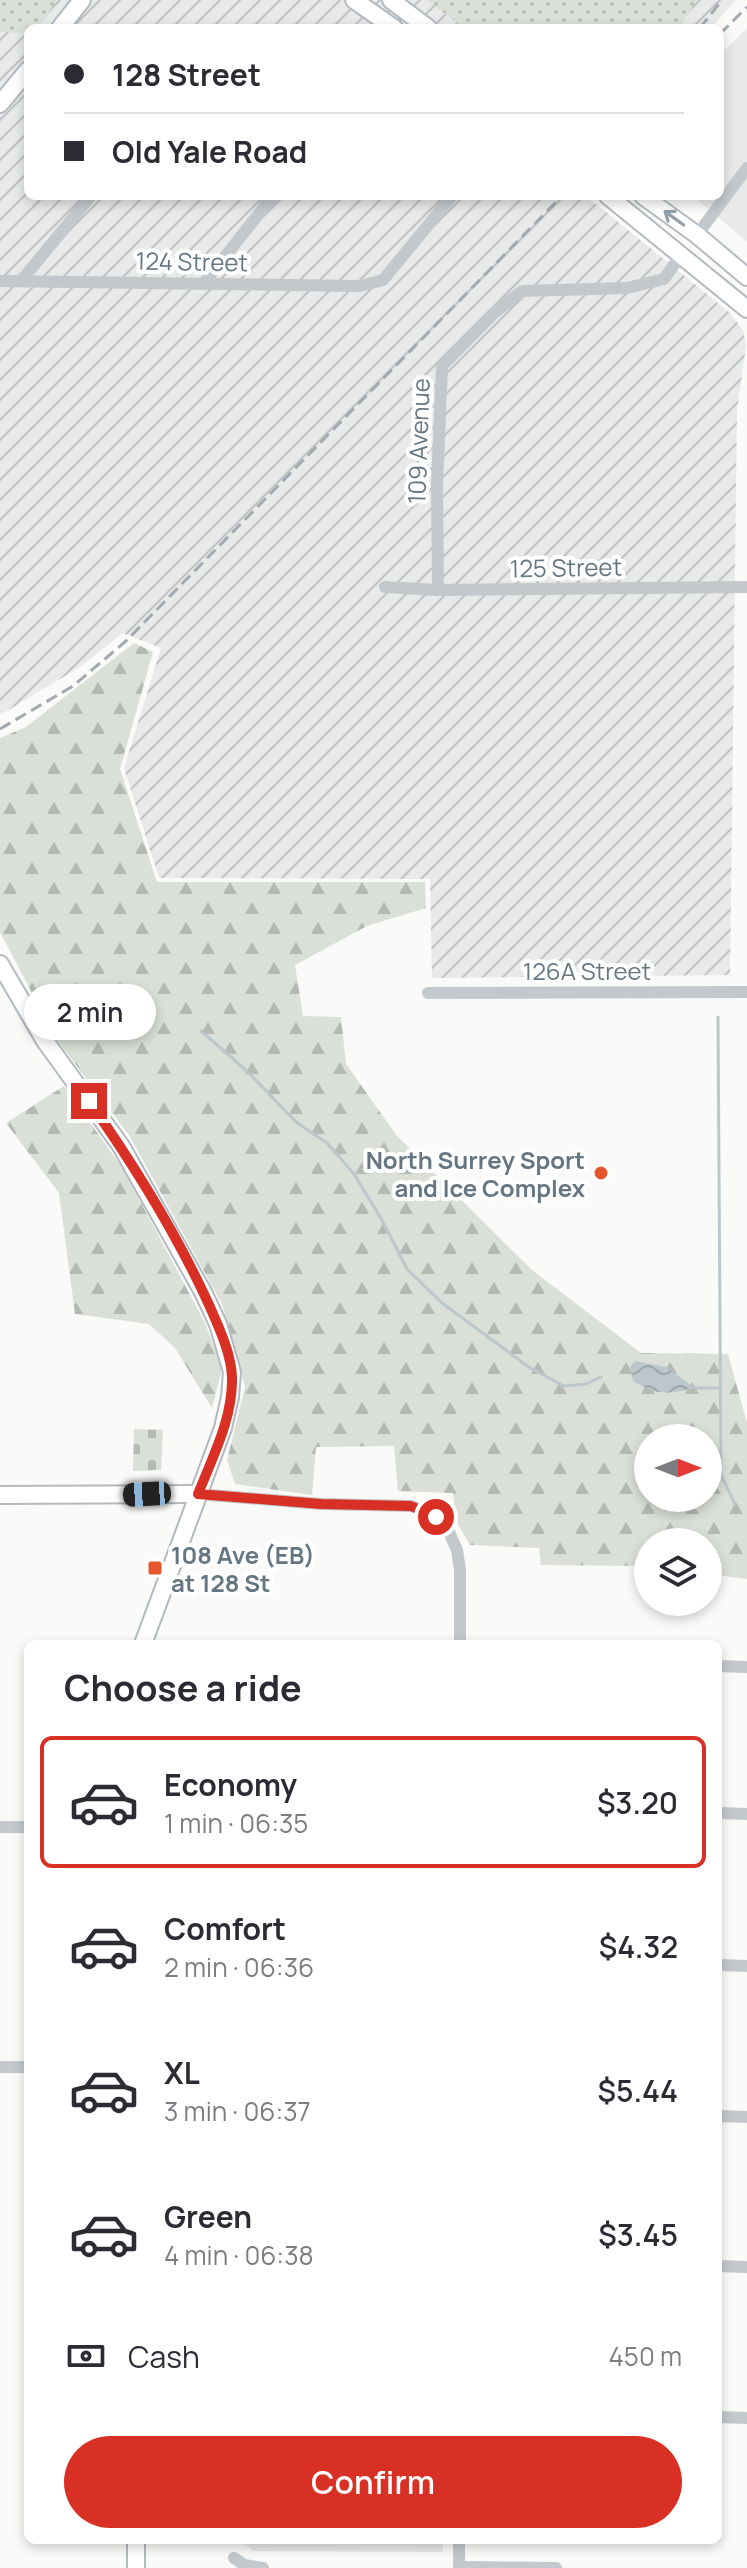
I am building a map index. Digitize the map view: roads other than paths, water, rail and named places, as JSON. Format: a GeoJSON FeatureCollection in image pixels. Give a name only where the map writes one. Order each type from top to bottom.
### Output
{"type":"FeatureCollection","features":[{"type":"Feature","properties":{"kind":"main road"},"geometry":{"type":"LineString","coordinates":[[63,24],[82,0]]}},
{"type":"Feature","properties":{"kind":"main road"},"geometry":{"type":"LineString","coordinates":[[354,0],[388,24]]}},
{"type":"Feature","properties":{"kind":"main road"},"geometry":{"type":"LineString","coordinates":[[391,0],[423,24]]}},
{"type":"Feature","properties":{"kind":"main road"},"geometry":{"type":"LineString","coordinates":[[0,104],[24,75]]}},
{"type":"Feature","properties":{"kind":"main road"},"geometry":{"type":"LineString","coordinates":[[613,200],[747,309]]}},
{"type":"Feature","properties":{"kind":"main road"},"geometry":{"type":"LineString","coordinates":[[649,200],[747,277]]}},
{"type":"Feature","properties":{"kind":"main road"},"geometry":{"type":"LineString","coordinates":[[0,964],[45,1041],[121,1146],[194,1273],[218,1324],[232,1372],[223,1428],[144,1640]]}},
{"type":"Feature","properties":{"kind":"main road"},"geometry":{"type":"LineString","coordinates":[[0,1495],[198,1494]]}},
{"type":"Feature","properties":{"kind":"main road"},"geometry":{"type":"LineString","coordinates":[[136,2544],[136,2568]]}},
{"type":"Feature","properties":{"kind":"street"},"geometry":{"type":"LineString","coordinates":[[724,199],[747,168]]}},
{"type":"Feature","properties":{"kind":"street"},"geometry":{"type":"LineString","coordinates":[[21,281],[88,200]]}},
{"type":"Feature","properties":{"kind":"street"},"geometry":{"type":"LineString","coordinates":[[204,283],[270,200]]}},
{"type":"Feature","properties":{"kind":"street","name":"124 Street"},"geometry":{"type":"LineString","coordinates":[[0,281],[360,286],[383,280],[449,200]]}},
{"type":"Feature","properties":{"kind":"street"},"geometry":{"type":"LineString","coordinates":[[697,235],[723,200]]}},
{"type":"Feature","properties":{"kind":"street","name":"109 Avenue"},"geometry":{"type":"LineString","coordinates":[[438,590],[437,485],[442,366],[493,314],[522,291],[627,288],[664,279],[681,255]]}},
{"type":"Feature","properties":{"kind":"street","name":"125 Street"},"geometry":{"type":"LineString","coordinates":[[385,587],[438,590],[747,587]]}},
{"type":"Feature","properties":{"kind":"street","name":"126A Street"},"geometry":{"type":"LineString","coordinates":[[428,993],[747,992]]}},
{"type":"Feature","properties":{"kind":"street"},"geometry":{"type":"LineString","coordinates":[[198,1494],[321,1504],[411,1506],[432,1514],[448,1530],[458,1558],[460,1640]]}},
{"type":"Feature","properties":{"kind":"street"},"geometry":{"type":"LineString","coordinates":[[722,1666],[747,1667]]}},
{"type":"Feature","properties":{"kind":"street"},"geometry":{"type":"LineString","coordinates":[[722,1813],[747,1814]]}},
{"type":"Feature","properties":{"kind":"street"},"geometry":{"type":"LineString","coordinates":[[0,1827],[24,1827]]}},
{"type":"Feature","properties":{"kind":"street"},"geometry":{"type":"LineString","coordinates":[[722,1965],[747,1966]]}},
{"type":"Feature","properties":{"kind":"street"},"geometry":{"type":"LineString","coordinates":[[0,2067],[24,2067]]}},
{"type":"Feature","properties":{"kind":"street"},"geometry":{"type":"LineString","coordinates":[[722,2116],[747,2117]]}},
{"type":"Feature","properties":{"kind":"street"},"geometry":{"type":"LineString","coordinates":[[722,2266],[747,2267]]}},
{"type":"Feature","properties":{"kind":"street"},"geometry":{"type":"LineString","coordinates":[[722,2417],[747,2418]]}},
{"type":"Feature","properties":{"kind":"street"},"geometry":{"type":"LineString","coordinates":[[459,2544],[459,2568],[556,2568]]}},
{"type":"Feature","properties":{"kind":"street"},"geometry":{"type":"LineString","coordinates":[[234,2558],[244,2565],[263,2568]]}},
{"type":"Feature","properties":{"kind":"water"},"geometry":{"type":"Polygon","coordinates":[[[635,1361],[666,1367],[695,1388],[670,1392],[649,1389],[633,1381],[630,1367],[635,1361]]]}},
{"type":"Feature","properties":{"kind":"waterway"},"geometry":{"type":"LineString","coordinates":[[718,1017],[721,1475],[735,1504]]}},
{"type":"Feature","properties":{"kind":"waterway"},"geometry":{"type":"LineString","coordinates":[[201,1031],[248,1072],[296,1122],[327,1143],[354,1174],[407,1269],[442,1303],[530,1368],[564,1386],[586,1384],[601,1377]]}},
{"type":"Feature","properties":{"kind":"waterway"},"geometry":{"type":"LineString","coordinates":[[695,1388],[719,1388]]}},
{"type":"Feature","properties":{"kind":"railway"},"geometry":{"type":"LineString","coordinates":[[703,24],[722,0]]}},
{"type":"Feature","properties":{"kind":"railway"},"geometry":{"type":"LineString","coordinates":[[724,30],[747,7]]}},
{"type":"Feature","properties":{"kind":"railway"},"geometry":{"type":"LineString","coordinates":[[0,729],[73,686],[126,641],[558,200]]}},
{"type":"Feature","properties":{"kind":"place","name":"North Surrey Sport and Ice Complex"},"geometry":{"type":"Point","coordinates":[601,1173]}},
{"type":"Feature","properties":{"kind":"place","name":"108 Ave (EB) at 128 St"},"geometry":{"type":"Point","coordinates":[155,1568]}}]}
